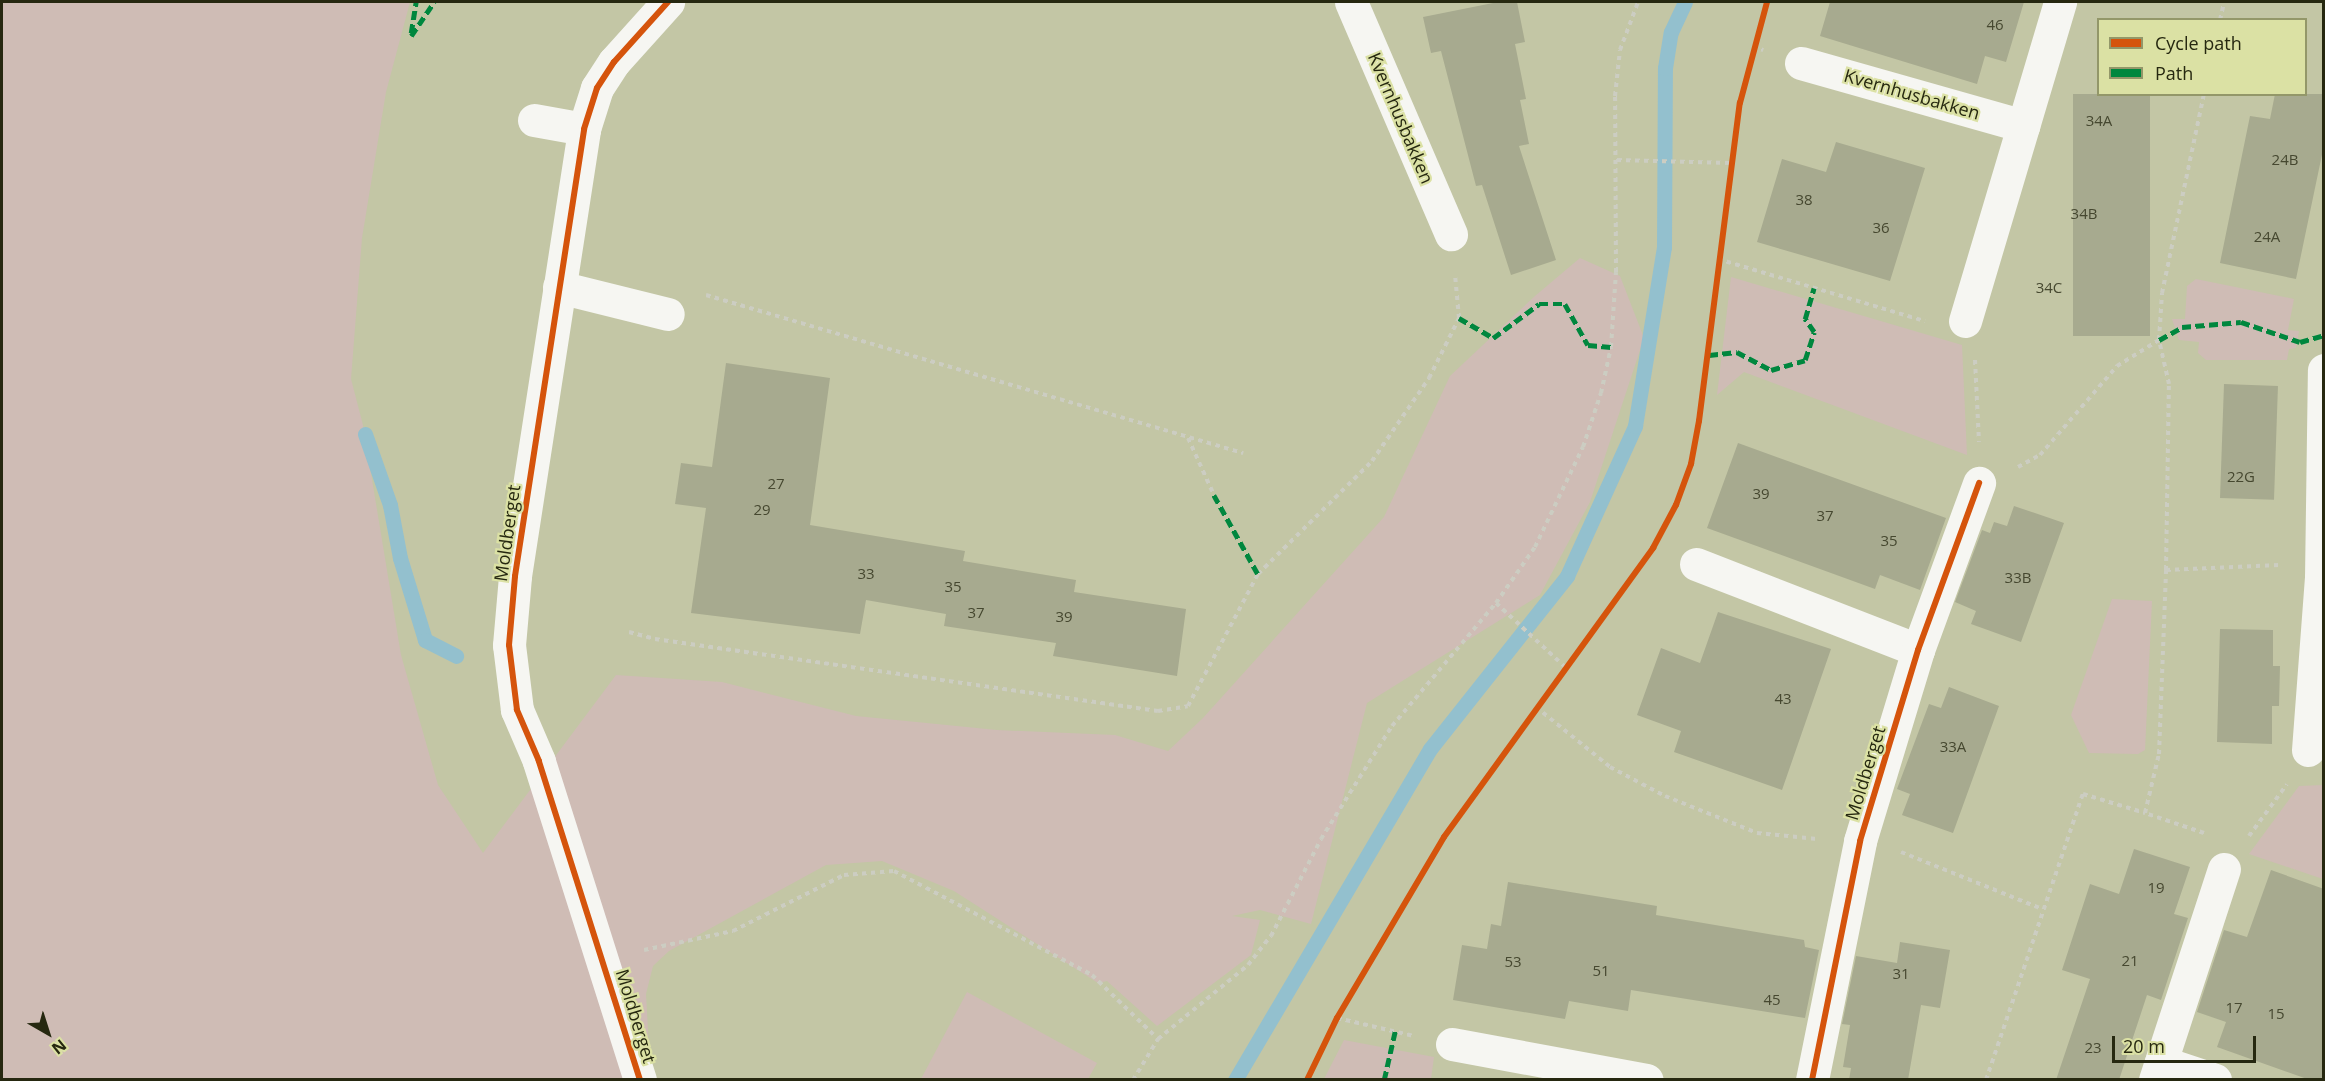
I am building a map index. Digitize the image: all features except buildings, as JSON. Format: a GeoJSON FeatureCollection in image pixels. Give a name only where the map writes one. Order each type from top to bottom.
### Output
{"type":"FeatureCollection","features":[{"type":"Feature","properties":{"kind":"street","name":"Moldberget"},"geometry":{"type":"LineString","coordinates":[[640,1080],[539,761],[518,710],[510,656],[515,576],[584,129],[597,88],[614,62],[668,2]]}},
{"type":"Feature","properties":{"kind":"street","name":"Kvernhusbakken"},"geometry":{"type":"LineString","coordinates":[[1351,2],[1451,234]]}},
{"type":"Feature","properties":{"kind":"street"},"geometry":{"type":"LineString","coordinates":[[1965,321],[2060,2]]}},
{"type":"Feature","properties":{"kind":"street","name":"Kvernhusbakken"},"geometry":{"type":"LineString","coordinates":[[1801,63],[2023,126]]}},
{"type":"Feature","properties":{"kind":"street"},"geometry":{"type":"LineString","coordinates":[[534,120],[584,129]]}},
{"type":"Feature","properties":{"kind":"street"},"geometry":{"type":"LineString","coordinates":[[559,287],[668,314]]}},
{"type":"Feature","properties":{"kind":"street"},"geometry":{"type":"LineString","coordinates":[[2301,762],[2322,573],[2324,370]]}},
{"type":"Feature","properties":{"kind":"street","name":"Moldberget"},"geometry":{"type":"LineString","coordinates":[[1812,1080],[1860,841],[1918,650],[1979,483]]}},
{"type":"Feature","properties":{"kind":"street"},"geometry":{"type":"LineString","coordinates":[[1696,564],[1918,650]]}},
{"type":"Feature","properties":{"kind":"street"},"geometry":{"type":"LineString","coordinates":[[2215,1080],[2158,1071],[2224,869]]}},
{"type":"Feature","properties":{"kind":"street"},"geometry":{"type":"LineString","coordinates":[[1452,1044],[1647,1080]]}},
{"type":"Feature","properties":{"kind":"path"},"geometry":{"type":"LineString","coordinates":[[1133,1080],[1158,1039],[1217,993],[1265,944],[1321,839],[1386,735],[1496,603],[1535,547],[1583,447],[1601,393],[1611,347],[1616,272],[1615,96],[1620,50],[1638,2]]}},
{"type":"Feature","properties":{"kind":"path"},"geometry":{"type":"LineString","coordinates":[[2220,18],[2224,2]]}},
{"type":"Feature","properties":{"kind":"path"},"geometry":{"type":"LineString","coordinates":[[1750,58],[1756,35]]}},
{"type":"Feature","properties":{"kind":"path"},"geometry":{"type":"LineString","coordinates":[[2145,813],[2159,754],[2166,570],[2169,384],[2159,340],[2162,293],[2204,96]]}},
{"type":"Feature","properties":{"kind":"path"},"geometry":{"type":"LineString","coordinates":[[1729,174],[1732,153]]}},
{"type":"Feature","properties":{"kind":"path"},"geometry":{"type":"LineString","coordinates":[[1617,160],[1730,163]]}},
{"type":"Feature","properties":{"kind":"path"},"geometry":{"type":"LineString","coordinates":[[629,632],[655,639],[1158,711],[1188,705],[1258,574],[1372,461],[1429,378],[1459,318],[1451,234]]}},
{"type":"Feature","properties":{"kind":"path"},"geometry":{"type":"LineString","coordinates":[[1717,270],[1720,249]]}},
{"type":"Feature","properties":{"kind":"path"},"geometry":{"type":"LineString","coordinates":[[694,291],[1243,453]]}},
{"type":"Feature","properties":{"kind":"path"},"geometry":{"type":"LineString","coordinates":[[1188,437],[1214,495]]}},
{"type":"Feature","properties":{"kind":"path"},"geometry":{"type":"LineString","coordinates":[[2166,570],[2322,573]]}},
{"type":"Feature","properties":{"kind":"path"},"geometry":{"type":"LineString","coordinates":[[1496,603],[1565,667]]}},
{"type":"Feature","properties":{"kind":"path"},"geometry":{"type":"LineString","coordinates":[[1559,675],[1572,658]]}},
{"type":"Feature","properties":{"kind":"path"},"geometry":{"type":"LineString","coordinates":[[1529,717],[1542,699]]}},
{"type":"Feature","properties":{"kind":"path"},"geometry":{"type":"LineString","coordinates":[[1536,707],[1617,771],[1693,809],[1757,832],[1860,841],[1911,855],[2042,909]]}},
{"type":"Feature","properties":{"kind":"path"},"geometry":{"type":"LineString","coordinates":[[2243,842],[2301,762]]}},
{"type":"Feature","properties":{"kind":"path"},"geometry":{"type":"LineString","coordinates":[[1986,1080],[2042,909],[2083,794],[2211,836]]}},
{"type":"Feature","properties":{"kind":"path"},"geometry":{"type":"LineString","coordinates":[[632,952],[733,931],[844,875],[894,871],[1092,975],[1158,1039]]}},
{"type":"Feature","properties":{"kind":"path"},"geometry":{"type":"LineString","coordinates":[[1332,1029],[1343,1008]]}},
{"type":"Feature","properties":{"kind":"path"},"geometry":{"type":"LineString","coordinates":[[1337,1018],[1452,1044]]}},
{"type":"Feature","properties":{"kind":"shaded area"},"geometry":{"type":"Polygon","coordinates":[[[2,2],[410,2],[386,92],[362,238],[351,379],[363,425],[401,655],[438,785],[483,853],[616,675],[722,682],[856,716],[997,730],[1115,735],[1168,751],[1203,718],[1384,517],[1450,376],[1535,296],[1580,258],[1620,276],[1644,338],[1590,502],[1540,595],[1367,703],[1311,924],[1260,910],[1232,916],[1260,920],[1251,955],[1157,1026],[1107,981],[1098,983],[954,891],[882,861],[826,865],[669,951],[653,966],[646,994],[650,1066],[645,1079],[2,1080],[2,2]]]}},
{"type":"Feature","properties":{"kind":"shaded area"},"geometry":{"type":"Polygon","coordinates":[[[1731,277],[1962,345],[1967,455],[1744,372],[1717,395],[1731,277]]]}},
{"type":"Feature","properties":{"kind":"shaded area"},"geometry":{"type":"Polygon","coordinates":[[[2196,279],[2294,299],[2288,330],[2299,331],[2296,348],[2289,349],[2287,360],[2206,360],[2198,353],[2199,342],[2179,340],[2172,319],[2185,319],[2187,286],[2196,279]]]}},
{"type":"Feature","properties":{"kind":"shaded area"},"geometry":{"type":"Polygon","coordinates":[[[2112,599],[2152,601],[2145,750],[2138,754],[2089,753],[2071,715],[2112,599]]]}},
{"type":"Feature","properties":{"kind":"shaded area"},"geometry":{"type":"Polygon","coordinates":[[[2323,785],[2323,879],[2249,854],[2299,786],[2323,785]]]}},
{"type":"Feature","properties":{"kind":"shaded area"},"geometry":{"type":"Polygon","coordinates":[[[967,992],[1097,1063],[1088,1079],[921,1079],[967,992]]]}},
{"type":"Feature","properties":{"kind":"shaded area"},"geometry":{"type":"Polygon","coordinates":[[[1344,1040],[1434,1057],[1431,1079],[1324,1079],[1344,1040]]]}},
{"type":"Feature","properties":{"kind":"waterway"},"geometry":{"type":"LineString","coordinates":[[1235,1080],[1430,749],[1567,576],[1635,426],[1664,247],[1665,68],[1671,32],[1685,2]]}},
{"type":"Feature","properties":{"kind":"waterway"},"geometry":{"type":"LineString","coordinates":[[365,434],[390,505],[400,558],[425,640],[456,656]]}},
{"type":"Feature","properties":{"kind":"marked path"},"geometry":{"type":"LineString","coordinates":[[411,33],[416,2]]}},
{"type":"Feature","properties":{"kind":"marked path"},"geometry":{"type":"LineString","coordinates":[[411,36],[434,2]]}},
{"type":"Feature","properties":{"kind":"marked path"},"geometry":{"type":"LineString","coordinates":[[1709,355],[1737,352],[1771,370],[1805,360],[1814,332],[1805,319],[1814,288]]}},
{"type":"Feature","properties":{"kind":"marked path"},"geometry":{"type":"LineString","coordinates":[[1459,318],[1493,338],[1539,304],[1565,304],[1588,345],[1611,347]]}},
{"type":"Feature","properties":{"kind":"marked path"},"geometry":{"type":"LineString","coordinates":[[2159,340],[2182,327],[2241,322],[2300,342],[2324,335]]}},
{"type":"Feature","properties":{"kind":"marked path"},"geometry":{"type":"LineString","coordinates":[[1214,495],[1258,574]]}},
{"type":"Feature","properties":{"kind":"marked path"},"geometry":{"type":"LineString","coordinates":[[1384,1080],[1395,1031]]}},
{"type":"Feature","properties":{"kind":"cycle path"},"geometry":{"type":"LineString","coordinates":[[640,1080],[539,761],[517,710],[509,645],[515,576],[584,129],[597,88],[614,62],[668,2]]}},
{"type":"Feature","properties":{"kind":"cycle path"},"geometry":{"type":"LineString","coordinates":[[1307,1080],[1337,1018],[1444,837],[1653,548],[1676,505],[1691,464],[1699,421],[1740,103],[1767,2]]}},
{"type":"Feature","properties":{"kind":"cycle path"},"geometry":{"type":"LineString","coordinates":[[1812,1080],[1860,841],[1918,650],[1979,483]]}}]}
